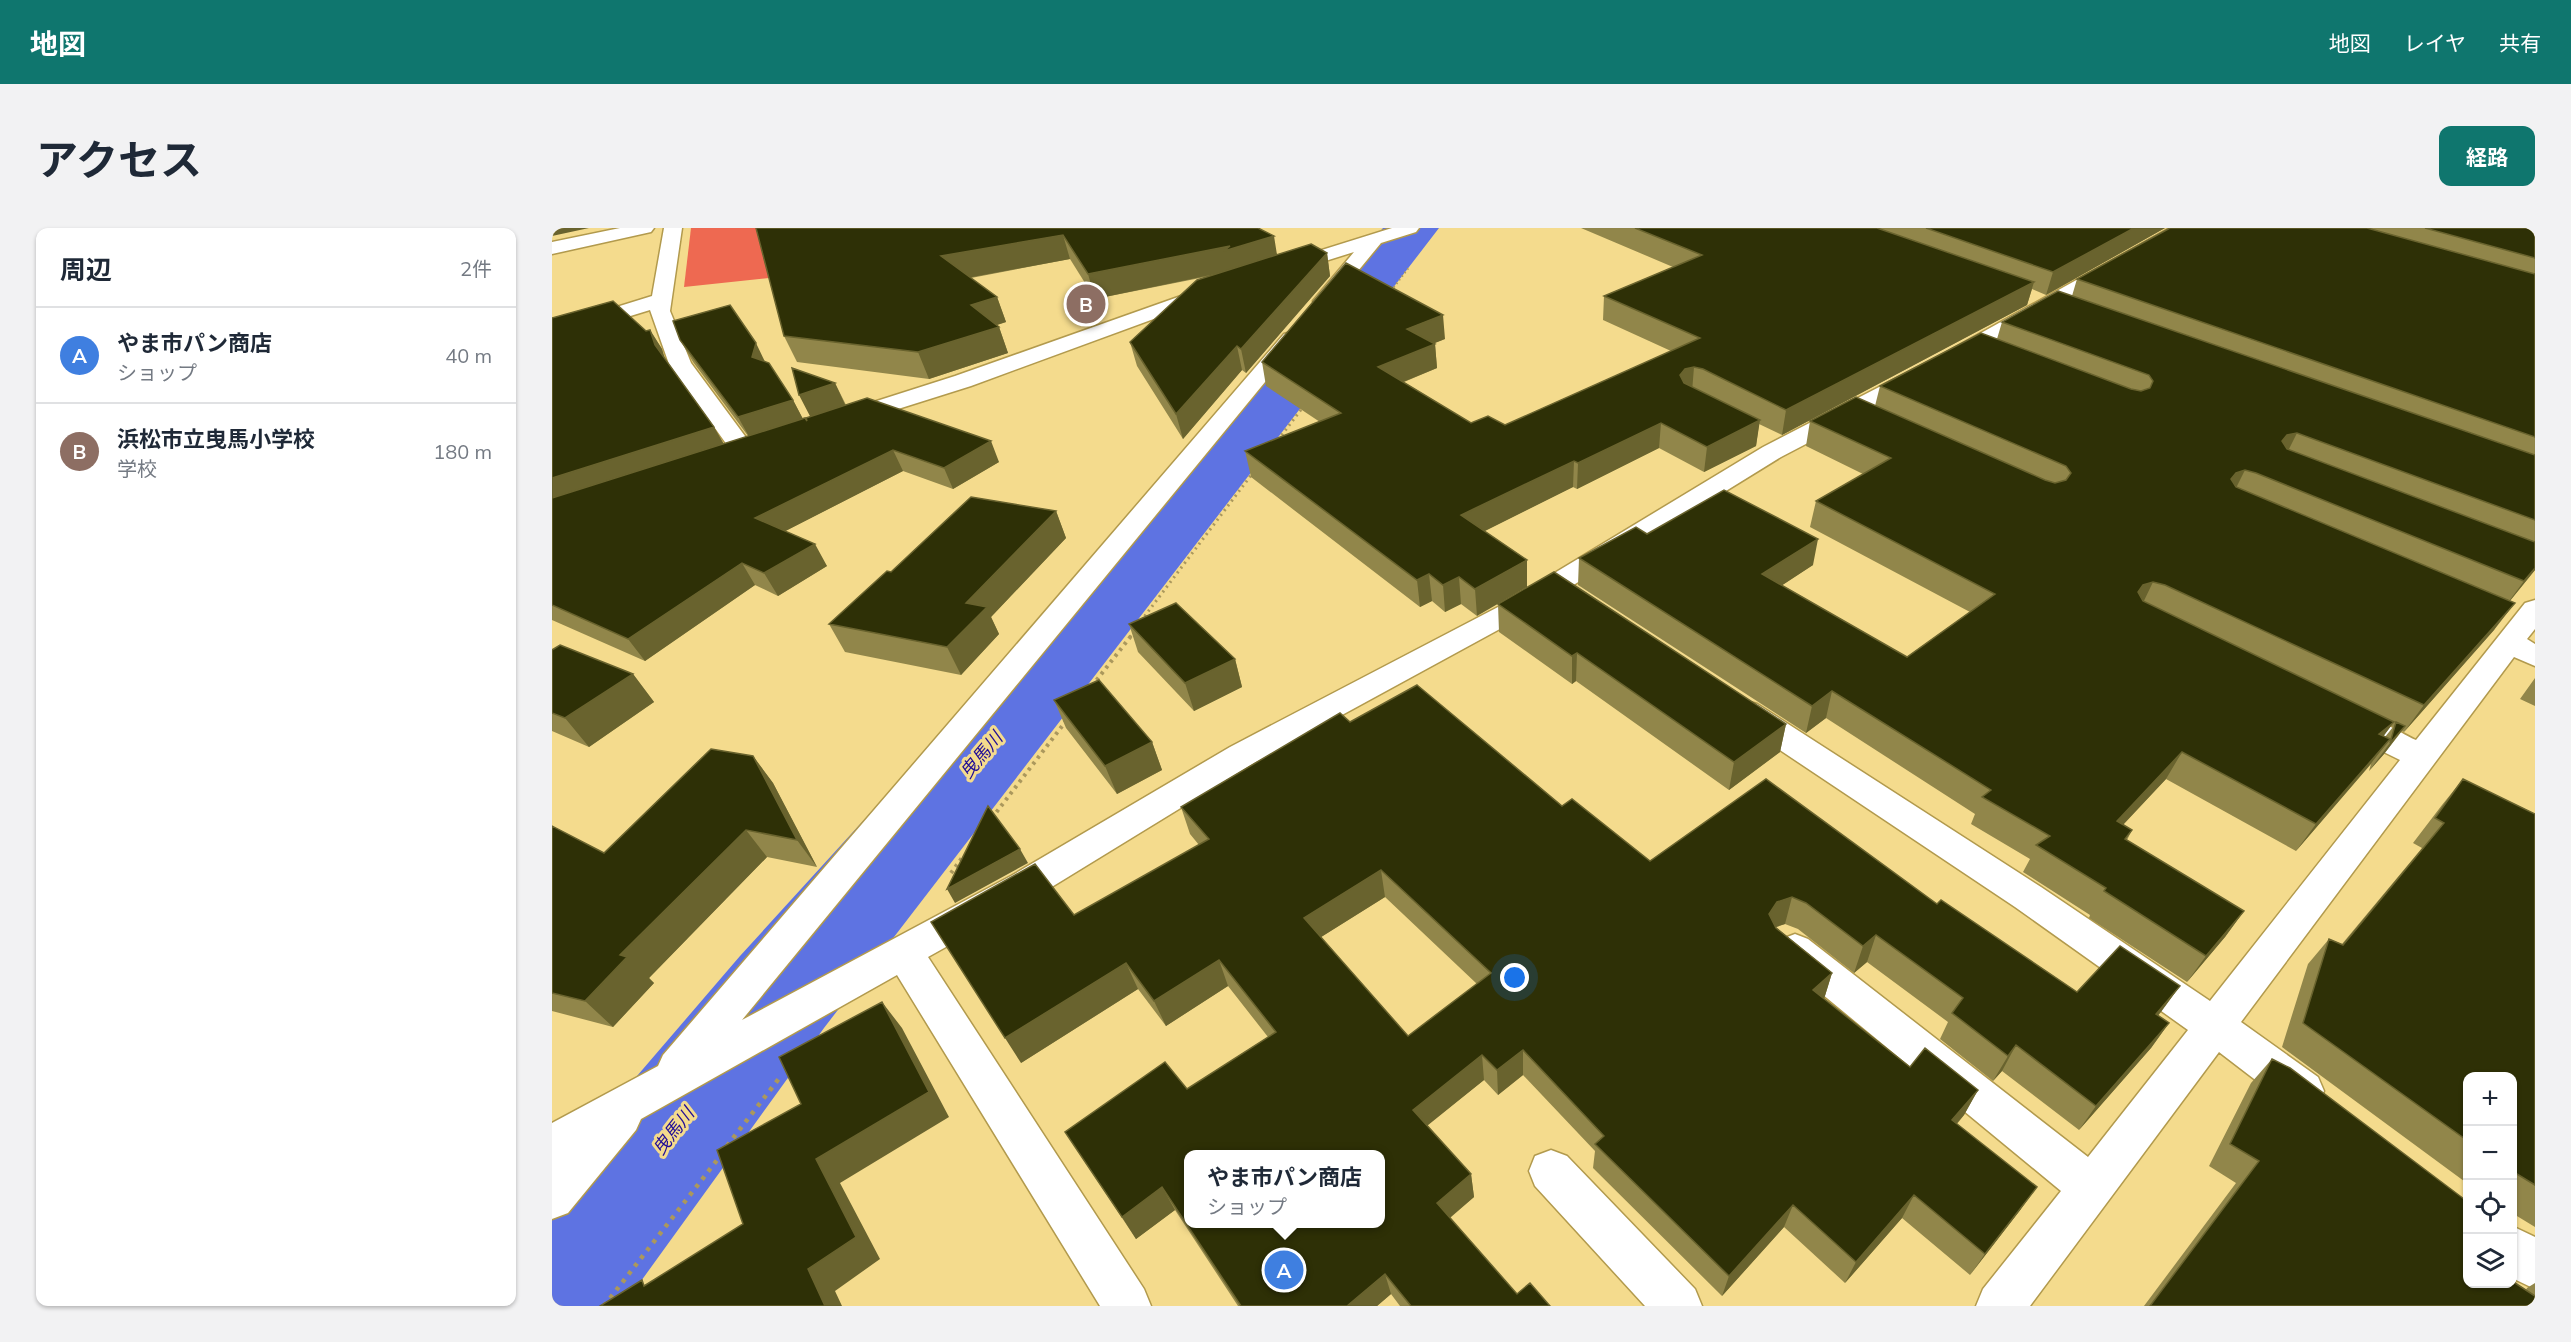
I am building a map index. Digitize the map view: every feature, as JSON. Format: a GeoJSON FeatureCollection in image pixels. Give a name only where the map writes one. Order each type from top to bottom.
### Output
{"type":"FeatureCollection","features":[{"type":"Feature","properties":{"kind":"street"},"geometry":{"type":"LineString","coordinates":[[552,248],[645,228]]}},
{"type":"Feature","properties":{"kind":"street"},"geometry":{"type":"LineString","coordinates":[[673,228],[660,311],[680,364],[734,454],[766,444]]}},
{"type":"Feature","properties":{"kind":"street"},"geometry":{"type":"LineString","coordinates":[[1266,273],[1410,228]]}},
{"type":"Feature","properties":{"kind":"street"},"geometry":{"type":"LineString","coordinates":[[552,1146],[1024,886],[1242,755],[1510,612],[1772,442],[1861,416],[1983,351],[2047,304],[2183,228]]}},
{"type":"Feature","properties":{"kind":"street"},"geometry":{"type":"LineString","coordinates":[[552,1197],[663,1084],[1379,238]]}},
{"type":"Feature","properties":{"kind":"street"},"geometry":{"type":"LineString","coordinates":[[820,426],[963,381],[1234,284]]}},
{"type":"Feature","properties":{"kind":"street"},"geometry":{"type":"LineString","coordinates":[[552,334],[662,300]]}},
{"type":"Feature","properties":{"kind":"street"},"geometry":{"type":"LineString","coordinates":[[1554,585],[1584,605]]}},
{"type":"Feature","properties":{"kind":"street"},"geometry":{"type":"LineString","coordinates":[[2000,1306],[2420,756],[2519,631]]}},
{"type":"Feature","properties":{"kind":"street"},"geometry":{"type":"LineString","coordinates":[[1723,696],[2216,1025],[2337,1117]]}},
{"type":"Feature","properties":{"kind":"street"},"geometry":{"type":"LineString","coordinates":[[2324,709],[2420,756]]}},
{"type":"Feature","properties":{"kind":"street"},"geometry":{"type":"LineString","coordinates":[[1785,942],[2091,1187]]}},
{"type":"Feature","properties":{"kind":"street"},"geometry":{"type":"LineString","coordinates":[[904,952],[1127,1306]]}},
{"type":"Feature","properties":{"kind":"street"},"geometry":{"type":"LineString","coordinates":[[1551,1171],[1678,1306]]}},
{"type":"Feature","properties":{"kind":"street"},"geometry":{"type":"LineString","coordinates":[[2517,1253],[2535,1266]]}},
{"type":"Feature","properties":{"kind":"path"},"geometry":{"type":"LineString","coordinates":[[1388,295],[1417,257]]}},
{"type":"Feature","properties":{"kind":"path"},"geometry":{"type":"LineString","coordinates":[[1272,448],[1308,400]]}},
{"type":"Feature","properties":{"kind":"path"},"geometry":{"type":"LineString","coordinates":[[1091,687],[1258,467]]}},
{"type":"Feature","properties":{"kind":"path"},"geometry":{"type":"LineString","coordinates":[[990,821],[1070,716]]}},
{"type":"Feature","properties":{"kind":"path"},"geometry":{"type":"LineString","coordinates":[[946,878],[968,849]]}},
{"type":"Feature","properties":{"kind":"path"},"geometry":{"type":"LineString","coordinates":[[604,1306],[786,1070]]}},
{"type":"Feature","properties":{"kind":"shaded area"},"geometry":{"type":"Polygon","coordinates":[[[691,228],[819,228],[825,272],[684,287],[691,228]]]}},
{"type":"Feature","properties":{"kind":"building"},"geometry":{"type":"Polygon","coordinates":[[[756,228],[1258,228],[1274,236],[1224,251],[1230,246],[1088,274],[1063,235],[941,256],[997,297],[971,305],[999,327],[918,352],[784,336],[756,228]]]}},
{"type":"Feature","properties":{"kind":"building"},"geometry":{"type":"Polygon","coordinates":[[[1635,228],[1877,228],[2034,282],[1786,410],[1703,369],[1694,367],[1685,369],[1680,375],[1684,383],[1760,420],[1707,447],[1661,423],[1578,463],[1574,461],[1461,515],[1527,560],[1475,589],[1459,577],[1443,585],[1429,574],[1417,580],[1245,451],[1341,413],[1262,362],[1346,263],[1443,315],[1407,329],[1435,344],[1378,367],[1471,423],[1488,416],[1505,425],[1700,338],[1604,296],[1702,255],[1635,228]]]}},
{"type":"Feature","properties":{"kind":"building"},"geometry":{"type":"Polygon","coordinates":[[[1926,228],[2134,228],[2053,272],[1926,228]]]}},
{"type":"Feature","properties":{"kind":"building"},"geometry":{"type":"Polygon","coordinates":[[[2170,228],[2367,228],[2535,274],[2535,437],[2077,279],[2170,228]]]}},
{"type":"Feature","properties":{"kind":"building"},"geometry":{"type":"Polygon","coordinates":[[[2425,228],[2535,228],[2535,258],[2425,228]]]}},
{"type":"Feature","properties":{"kind":"building"},"geometry":{"type":"Polygon","coordinates":[[[1311,244],[1327,253],[1241,349],[1237,346],[1176,414],[1130,342],[1197,280],[1311,244]]]}},
{"type":"Feature","properties":{"kind":"building"},"geometry":{"type":"Polygon","coordinates":[[[2058,291],[2535,455],[2535,520],[2297,433],[2287,435],[2282,441],[2287,449],[2535,542],[2535,568],[2524,581],[2256,473],[2245,470],[2236,473],[2231,479],[2236,487],[2515,603],[2424,705],[2165,585],[2153,582],[2143,585],[2138,592],[2143,601],[2394,722],[2379,734],[2390,739],[2316,824],[2182,752],[2117,821],[2132,830],[2125,839],[2244,911],[2206,956],[2104,891],[2106,888],[2036,845],[2050,836],[1982,797],[1991,790],[1832,691],[1812,706],[1579,558],[1636,527],[1647,534],[1724,490],[1818,539],[1762,574],[1907,657],[1995,594],[1816,501],[1891,458],[1810,421],[1856,397],[2045,480],[2055,483],[2066,480],[2071,473],[2066,466],[1880,386],[1981,333],[2131,389],[2141,391],[2150,388],[2153,381],[2149,375],[2002,322],[2058,291]]]}},
{"type":"Feature","properties":{"kind":"building"},"geometry":{"type":"Polygon","coordinates":[[[613,301],[646,331],[650,330],[655,345],[714,427],[552,478],[552,318],[613,301]]]}},
{"type":"Feature","properties":{"kind":"building"},"geometry":{"type":"Polygon","coordinates":[[[730,305],[756,343],[752,357],[769,363],[793,400],[738,417],[680,340],[673,321],[730,305]]]}},
{"type":"Feature","properties":{"kind":"building"},"geometry":{"type":"Polygon","coordinates":[[[792,368],[835,383],[799,395],[792,368]]]}},
{"type":"Feature","properties":{"kind":"building"},"geometry":{"type":"Polygon","coordinates":[[[867,398],[991,441],[944,468],[893,450],[755,518],[815,544],[764,573],[742,563],[628,639],[552,605],[552,498],[805,418],[807,421],[806,418],[867,398]]]}},
{"type":"Feature","properties":{"kind":"building"},"geometry":{"type":"Polygon","coordinates":[[[971,497],[1056,511],[966,603],[987,607],[947,647],[829,624],[887,571],[891,572],[971,497]]]}},
{"type":"Feature","properties":{"kind":"building"},"geometry":{"type":"Polygon","coordinates":[[[1554,572],[1786,724],[1734,762],[1577,653],[1572,656],[1498,604],[1554,572]]]}},
{"type":"Feature","properties":{"kind":"building"},"geometry":{"type":"Polygon","coordinates":[[[1176,603],[1235,659],[1185,683],[1129,624],[1176,603]]]}},
{"type":"Feature","properties":{"kind":"building"},"geometry":{"type":"Polygon","coordinates":[[[560,645],[633,674],[565,718],[552,713],[552,650],[560,645]]]}},
{"type":"Feature","properties":{"kind":"building"},"geometry":{"type":"Polygon","coordinates":[[[1099,680],[1152,742],[1105,766],[1054,700],[1099,680]]]}},
{"type":"Feature","properties":{"kind":"building"},"geometry":{"type":"Polygon","coordinates":[[[1417,685],[1562,806],[1572,799],[1650,861],[1766,779],[1937,904],[1941,900],[2077,992],[2120,946],[2180,986],[2156,1014],[2169,1023],[2096,1106],[2016,1045],[2008,1056],[1952,1013],[1963,998],[1876,935],[1863,946],[1806,903],[1792,897],[1777,902],[1769,914],[1776,928],[1832,973],[1813,990],[1910,1067],[1925,1048],[1978,1090],[1952,1120],[2037,1187],[1985,1254],[1914,1195],[1856,1262],[1793,1205],[1729,1276],[1595,1144],[1604,1136],[1523,1050],[1497,1070],[1482,1055],[1413,1110],[1471,1174],[1437,1203],[1517,1294],[1530,1283],[1550,1306],[1411,1306],[1385,1274],[1347,1306],[1241,1306],[1189,1228],[1385,1228],[1385,1150],[1184,1150],[1184,1220],[1162,1187],[1122,1217],[1065,1132],[1165,1062],[1187,1089],[1276,1032],[1219,960],[1154,1001],[1126,963],[1005,1038],[931,922],[1035,864],[1074,915],[1209,839],[1181,807],[1340,713],[1350,722],[1417,685]],[[1381,870],[1304,918],[1408,1036],[1491,973],[1381,870]]]}},
{"type":"Feature","properties":{"kind":"building"},"geometry":{"type":"Polygon","coordinates":[[[2396,722],[2405,726],[2390,743],[2396,722]]]}},
{"type":"Feature","properties":{"kind":"building"},"geometry":{"type":"Polygon","coordinates":[[[711,749],[753,756],[797,840],[746,830],[620,955],[627,957],[585,1001],[552,993],[552,826],[604,853],[711,749]]]}},
{"type":"Feature","properties":{"kind":"building"},"geometry":{"type":"Polygon","coordinates":[[[2463,779],[2535,814],[2535,1185],[2517,1174],[2517,1072],[2463,1072],[2463,1137],[2303,1023],[2329,939],[2343,945],[2444,823],[2435,818],[2463,779]]]}},
{"type":"Feature","properties":{"kind":"building"},"geometry":{"type":"Polygon","coordinates":[[[988,806],[1020,849],[947,889],[988,806]]]}},
{"type":"Feature","properties":{"kind":"building"},"geometry":{"type":"Polygon","coordinates":[[[882,1002],[929,1092],[816,1159],[856,1237],[808,1269],[825,1306],[600,1306],[642,1280],[644,1286],[743,1224],[717,1150],[801,1104],[779,1057],[882,1002]]]}},
{"type":"Feature","properties":{"kind":"building"},"geometry":{"type":"Polygon","coordinates":[[[2272,1059],[2290,1068],[2463,1198],[2463,1288],[2517,1288],[2517,1284],[2535,1296],[2535,1306],[2150,1306],[2259,1161],[2230,1144],[2272,1059]]]}},
{"type":"Feature","properties":{"kind":"waterway","name":"曳馬川"},"geometry":{"type":"LineString","coordinates":[[552,1284],[782,992],[1098,615],[1412,228]]}},
{"type":"Feature","properties":{"kind":"place","name":"浜松市立曳馬小学校"},"geometry":{"type":"Point","coordinates":[1086,304]}},
{"type":"Feature","properties":{"kind":"place","name":"やま市パン商店"},"geometry":{"type":"Point","coordinates":[1284,1270]}}]}
